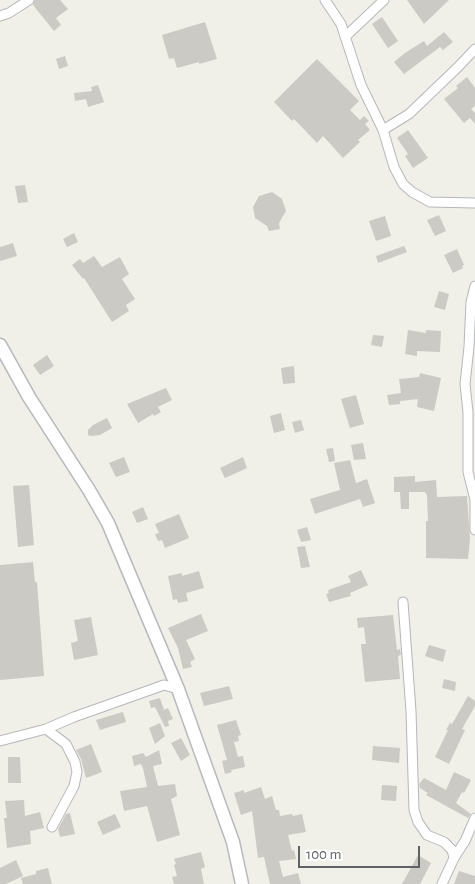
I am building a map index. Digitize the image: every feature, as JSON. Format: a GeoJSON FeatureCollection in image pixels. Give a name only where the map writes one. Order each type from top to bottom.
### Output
{"type":"FeatureCollection","features":[{"type":"Feature","properties":{"kind":"main road"},"geometry":{"type":"LineString","coordinates":[[0,345],[29,396],[108,523],[178,689],[234,842],[242,884]]}},
{"type":"Feature","properties":{"kind":"street"},"geometry":{"type":"LineString","coordinates":[[0,16],[9,13],[29,0]]}},
{"type":"Feature","properties":{"kind":"street"},"geometry":{"type":"LineString","coordinates":[[325,0],[341,24],[361,85],[384,130],[394,167],[403,184],[412,192],[430,202],[474,202]]}},
{"type":"Feature","properties":{"kind":"street"},"geometry":{"type":"LineString","coordinates":[[345,37],[384,0]]}},
{"type":"Feature","properties":{"kind":"street"},"geometry":{"type":"LineString","coordinates":[[384,130],[410,114],[475,49]]}},
{"type":"Feature","properties":{"kind":"street"},"geometry":{"type":"LineString","coordinates":[[475,286],[470,302],[469,347],[465,384],[468,412],[468,472],[475,500],[475,530]]}},
{"type":"Feature","properties":{"kind":"street"},"geometry":{"type":"LineString","coordinates":[[403,602],[411,711],[414,810],[418,822],[427,835],[444,842],[452,850],[454,858]]}},
{"type":"Feature","properties":{"kind":"street"},"geometry":{"type":"LineString","coordinates":[[0,739],[46,729],[164,685],[178,689]]}},
{"type":"Feature","properties":{"kind":"street"},"geometry":{"type":"LineString","coordinates":[[46,729],[66,744],[75,762],[77,772],[74,786],[52,827]]}},
{"type":"Feature","properties":{"kind":"street"},"geometry":{"type":"LineString","coordinates":[[445,882],[454,858],[465,841],[475,818]]}},
{"type":"Feature","properties":{"kind":"building"},"geometry":{"type":"Polygon","coordinates":[[[35,0],[60,0],[68,9],[56,18],[61,25],[54,31],[33,5],[35,0]]]}},
{"type":"Feature","properties":{"kind":"building"},"geometry":{"type":"Polygon","coordinates":[[[407,0],[449,0],[424,24],[407,0]]]}},
{"type":"Feature","properties":{"kind":"building"},"geometry":{"type":"Polygon","coordinates":[[[382,17],[398,41],[388,48],[372,24],[382,17]]]}},
{"type":"Feature","properties":{"kind":"building"},"geometry":{"type":"Polygon","coordinates":[[[205,22],[217,59],[177,68],[174,58],[169,59],[162,35],[205,22]]]}},
{"type":"Feature","properties":{"kind":"building"},"geometry":{"type":"Polygon","coordinates":[[[444,32],[453,42],[443,50],[440,47],[404,74],[394,62],[424,41],[427,46],[444,32]]]}},
{"type":"Feature","properties":{"kind":"building"},"geometry":{"type":"Polygon","coordinates":[[[65,56],[68,66],[59,69],[56,59],[65,56]]]}},
{"type":"Feature","properties":{"kind":"building"},"geometry":{"type":"Polygon","coordinates":[[[317,59],[359,101],[350,110],[360,120],[364,116],[369,121],[365,124],[370,130],[358,140],[360,142],[343,158],[323,136],[317,143],[274,102],[317,59]]]}},
{"type":"Feature","properties":{"kind":"building"},"geometry":{"type":"Polygon","coordinates":[[[467,77],[475,88],[475,106],[471,109],[475,113],[475,124],[470,118],[464,123],[444,99],[458,88],[456,86],[467,77]]]}},
{"type":"Feature","properties":{"kind":"building"},"geometry":{"type":"Polygon","coordinates":[[[98,85],[104,102],[88,107],[86,99],[75,101],[74,93],[92,91],[91,87],[98,85]]]}},
{"type":"Feature","properties":{"kind":"building"},"geometry":{"type":"Polygon","coordinates":[[[408,130],[428,158],[413,168],[405,156],[408,154],[397,138],[408,130]]]}},
{"type":"Feature","properties":{"kind":"building"},"geometry":{"type":"Polygon","coordinates":[[[25,185],[28,202],[18,203],[15,186],[25,185]]]}},
{"type":"Feature","properties":{"kind":"building"},"geometry":{"type":"Polygon","coordinates":[[[272,192],[282,199],[286,211],[279,223],[280,229],[269,231],[267,226],[255,218],[253,207],[259,196],[272,192]]]}},
{"type":"Feature","properties":{"kind":"building"},"geometry":{"type":"Polygon","coordinates":[[[439,215],[446,231],[435,236],[427,220],[439,215]]]}},
{"type":"Feature","properties":{"kind":"building"},"geometry":{"type":"Polygon","coordinates":[[[385,216],[391,236],[376,241],[369,221],[385,216]]]}},
{"type":"Feature","properties":{"kind":"building"},"geometry":{"type":"Polygon","coordinates":[[[74,233],[78,242],[67,247],[63,239],[74,233]]]}},
{"type":"Feature","properties":{"kind":"building"},"geometry":{"type":"Polygon","coordinates":[[[13,243],[17,256],[0,261],[0,247],[13,243]]]}},
{"type":"Feature","properties":{"kind":"building"},"geometry":{"type":"Polygon","coordinates":[[[404,246],[407,252],[378,263],[376,256],[404,246]]]}},
{"type":"Feature","properties":{"kind":"building"},"geometry":{"type":"Polygon","coordinates":[[[457,249],[464,265],[462,266],[463,268],[453,273],[444,255],[457,249]]]}},
{"type":"Feature","properties":{"kind":"building"},"geometry":{"type":"Polygon","coordinates":[[[94,256],[102,267],[120,257],[129,274],[122,279],[135,299],[126,305],[129,311],[112,322],[84,278],[72,265],[80,259],[83,263],[94,256]]]}},
{"type":"Feature","properties":{"kind":"building"},"geometry":{"type":"Polygon","coordinates":[[[439,291],[449,294],[445,310],[434,307],[439,291]]]}},
{"type":"Feature","properties":{"kind":"building"},"geometry":{"type":"Polygon","coordinates":[[[408,330],[426,333],[426,330],[441,331],[440,352],[417,351],[417,356],[405,354],[408,330]]]}},
{"type":"Feature","properties":{"kind":"building"},"geometry":{"type":"Polygon","coordinates":[[[373,335],[384,336],[382,347],[371,345],[373,335]]]}},
{"type":"Feature","properties":{"kind":"building"},"geometry":{"type":"Polygon","coordinates":[[[47,355],[54,366],[40,375],[33,365],[47,355]]]}},
{"type":"Feature","properties":{"kind":"building"},"geometry":{"type":"Polygon","coordinates":[[[294,366],[295,383],[283,384],[281,368],[294,366]]]}},
{"type":"Feature","properties":{"kind":"building"},"geometry":{"type":"Polygon","coordinates":[[[420,373],[441,378],[434,411],[417,407],[418,399],[400,401],[400,404],[389,405],[387,395],[401,393],[399,379],[419,377],[420,373]]]}},
{"type":"Feature","properties":{"kind":"building"},"geometry":{"type":"Polygon","coordinates":[[[166,388],[172,400],[158,407],[161,412],[154,416],[153,414],[138,423],[127,404],[166,388]]]}},
{"type":"Feature","properties":{"kind":"building"},"geometry":{"type":"Polygon","coordinates":[[[356,395],[364,424],[350,428],[341,399],[356,395]]]}},
{"type":"Feature","properties":{"kind":"building"},"geometry":{"type":"Polygon","coordinates":[[[281,413],[285,430],[274,433],[270,416],[281,413]]]}},
{"type":"Feature","properties":{"kind":"building"},"geometry":{"type":"Polygon","coordinates":[[[107,418],[112,428],[100,435],[88,435],[88,430],[93,425],[107,418]]]}},
{"type":"Feature","properties":{"kind":"building"},"geometry":{"type":"Polygon","coordinates":[[[301,420],[304,430],[295,433],[292,422],[301,420]]]}},
{"type":"Feature","properties":{"kind":"building"},"geometry":{"type":"Polygon","coordinates":[[[363,443],[366,459],[354,460],[351,445],[363,443]]]}},
{"type":"Feature","properties":{"kind":"building"},"geometry":{"type":"Polygon","coordinates":[[[333,448],[335,461],[329,462],[326,449],[333,448]]]}},
{"type":"Feature","properties":{"kind":"building"},"geometry":{"type":"Polygon","coordinates":[[[124,457],[130,472],[116,477],[109,463],[124,457]]]}},
{"type":"Feature","properties":{"kind":"building"},"geometry":{"type":"Polygon","coordinates":[[[243,457],[247,468],[225,478],[220,468],[243,457]]]}},
{"type":"Feature","properties":{"kind":"building"},"geometry":{"type":"Polygon","coordinates":[[[350,460],[356,483],[367,479],[375,503],[363,507],[360,499],[315,514],[310,499],[340,490],[334,463],[350,460]]]}},
{"type":"Feature","properties":{"kind":"building"},"geometry":{"type":"Polygon","coordinates":[[[415,476],[415,482],[436,480],[437,497],[467,496],[470,539],[468,559],[426,558],[427,495],[425,492],[409,492],[409,509],[401,509],[400,492],[394,492],[394,477],[415,476]]]}},
{"type":"Feature","properties":{"kind":"building"},"geometry":{"type":"Polygon","coordinates":[[[29,485],[34,545],[18,547],[13,486],[29,485]]]}},
{"type":"Feature","properties":{"kind":"building"},"geometry":{"type":"Polygon","coordinates":[[[143,507],[148,519],[137,523],[132,512],[143,507]]]}},
{"type":"Feature","properties":{"kind":"building"},"geometry":{"type":"Polygon","coordinates":[[[179,514],[189,538],[165,548],[162,540],[158,541],[155,534],[159,533],[155,524],[179,514]]]}},
{"type":"Feature","properties":{"kind":"building"},"geometry":{"type":"Polygon","coordinates":[[[307,527],[311,540],[301,542],[297,530],[307,527]]]}},
{"type":"Feature","properties":{"kind":"building"},"geometry":{"type":"Polygon","coordinates":[[[305,546],[310,567],[301,568],[297,547],[305,546]]]}},
{"type":"Feature","properties":{"kind":"building"},"geometry":{"type":"Polygon","coordinates":[[[33,562],[35,582],[37,582],[44,676],[0,680],[0,565],[33,562]]]}},
{"type":"Feature","properties":{"kind":"building"},"geometry":{"type":"Polygon","coordinates":[[[361,570],[368,585],[350,593],[351,596],[329,602],[326,594],[329,593],[328,590],[351,582],[348,576],[361,570]]]}},
{"type":"Feature","properties":{"kind":"building"},"geometry":{"type":"Polygon","coordinates":[[[199,571],[204,588],[186,593],[188,601],[178,603],[177,599],[173,600],[168,576],[182,573],[182,576],[199,571]]]}},
{"type":"Feature","properties":{"kind":"building"},"geometry":{"type":"Polygon","coordinates":[[[201,614],[208,631],[186,640],[195,659],[190,662],[192,667],[183,669],[178,648],[168,628],[201,614]]]}},
{"type":"Feature","properties":{"kind":"building"},"geometry":{"type":"Polygon","coordinates":[[[393,615],[397,650],[400,649],[401,655],[398,656],[400,679],[365,682],[361,644],[366,644],[364,627],[358,628],[357,618],[393,615]]]}},
{"type":"Feature","properties":{"kind":"building"},"geometry":{"type":"Polygon","coordinates":[[[91,617],[98,655],[74,660],[71,643],[78,641],[74,620],[91,617]]]}},
{"type":"Feature","properties":{"kind":"building"},"geometry":{"type":"Polygon","coordinates":[[[429,645],[446,650],[443,662],[425,656],[429,645]]]}},
{"type":"Feature","properties":{"kind":"building"},"geometry":{"type":"Polygon","coordinates":[[[444,679],[456,682],[455,691],[442,688],[444,679]]]}},
{"type":"Feature","properties":{"kind":"building"},"geometry":{"type":"Polygon","coordinates":[[[229,686],[233,699],[204,706],[200,693],[229,686]]]}},
{"type":"Feature","properties":{"kind":"building"},"geometry":{"type":"Polygon","coordinates":[[[468,696],[475,701],[475,706],[462,729],[465,730],[449,764],[435,757],[448,730],[446,730],[450,723],[452,724],[468,696]]]}},
{"type":"Feature","properties":{"kind":"building"},"geometry":{"type":"Polygon","coordinates":[[[160,698],[164,710],[168,708],[173,719],[168,721],[169,726],[165,727],[155,707],[151,708],[149,701],[160,698]]]}},
{"type":"Feature","properties":{"kind":"building"},"geometry":{"type":"Polygon","coordinates":[[[123,712],[126,722],[100,730],[96,720],[123,712]]]}},
{"type":"Feature","properties":{"kind":"building"},"geometry":{"type":"Polygon","coordinates":[[[236,720],[241,735],[238,736],[239,741],[234,742],[238,757],[243,756],[245,767],[231,770],[232,772],[225,774],[222,761],[227,760],[217,725],[236,720]]]}},
{"type":"Feature","properties":{"kind":"building"},"geometry":{"type":"Polygon","coordinates":[[[160,723],[165,736],[155,744],[149,728],[160,723]]]}},
{"type":"Feature","properties":{"kind":"building"},"geometry":{"type":"Polygon","coordinates":[[[181,738],[190,755],[181,761],[171,743],[181,738]]]}},
{"type":"Feature","properties":{"kind":"building"},"geometry":{"type":"Polygon","coordinates":[[[91,744],[102,772],[86,778],[81,759],[76,750],[91,744]]]}},
{"type":"Feature","properties":{"kind":"building"},"geometry":{"type":"Polygon","coordinates":[[[373,746],[400,748],[399,763],[372,760],[373,746]]]}},
{"type":"Feature","properties":{"kind":"building"},"geometry":{"type":"Polygon","coordinates":[[[159,750],[162,764],[153,766],[158,786],[175,784],[177,796],[171,799],[180,835],[157,842],[147,806],[124,811],[120,791],[147,787],[143,768],[141,764],[134,766],[132,756],[143,753],[146,757],[159,750]]]}},
{"type":"Feature","properties":{"kind":"building"},"geometry":{"type":"Polygon","coordinates":[[[8,757],[20,757],[21,783],[8,783],[8,757]]]}},
{"type":"Feature","properties":{"kind":"building"},"geometry":{"type":"Polygon","coordinates":[[[454,772],[471,780],[456,803],[471,814],[468,818],[426,795],[428,793],[420,788],[419,784],[424,778],[446,790],[454,772]]]}},
{"type":"Feature","properties":{"kind":"building"},"geometry":{"type":"Polygon","coordinates":[[[382,785],[397,786],[396,801],[381,800],[382,785]]]}},
{"type":"Feature","properties":{"kind":"building"},"geometry":{"type":"Polygon","coordinates":[[[261,787],[265,799],[272,796],[280,816],[302,814],[306,832],[288,835],[296,859],[279,861],[283,877],[298,873],[301,884],[270,884],[264,857],[258,858],[252,811],[241,815],[234,793],[244,790],[244,793],[261,787]]]}},
{"type":"Feature","properties":{"kind":"building"},"geometry":{"type":"Polygon","coordinates":[[[24,800],[25,816],[40,812],[44,828],[30,831],[31,844],[7,848],[4,818],[7,818],[5,801],[24,800]]]}},
{"type":"Feature","properties":{"kind":"building"},"geometry":{"type":"Polygon","coordinates":[[[70,813],[75,834],[60,837],[58,829],[66,814],[70,813]]]}},
{"type":"Feature","properties":{"kind":"building"},"geometry":{"type":"Polygon","coordinates":[[[115,814],[121,827],[103,835],[97,822],[115,814]]]}},
{"type":"Feature","properties":{"kind":"building"},"geometry":{"type":"Polygon","coordinates":[[[201,852],[205,867],[201,869],[204,884],[174,884],[172,877],[177,876],[174,859],[201,852]]]}},
{"type":"Feature","properties":{"kind":"building"},"geometry":{"type":"Polygon","coordinates":[[[418,855],[431,863],[420,884],[402,884],[418,855]]]}},
{"type":"Feature","properties":{"kind":"building"},"geometry":{"type":"Polygon","coordinates":[[[16,860],[23,876],[6,884],[0,884],[0,868],[16,860]]]}},
{"type":"Feature","properties":{"kind":"building"},"geometry":{"type":"Polygon","coordinates":[[[48,868],[52,884],[23,884],[21,878],[48,868]]]}},
{"type":"Feature","properties":{"kind":"building"},"geometry":{"type":"Polygon","coordinates":[[[459,871],[475,876],[475,884],[454,884],[459,871]]]}}]}
